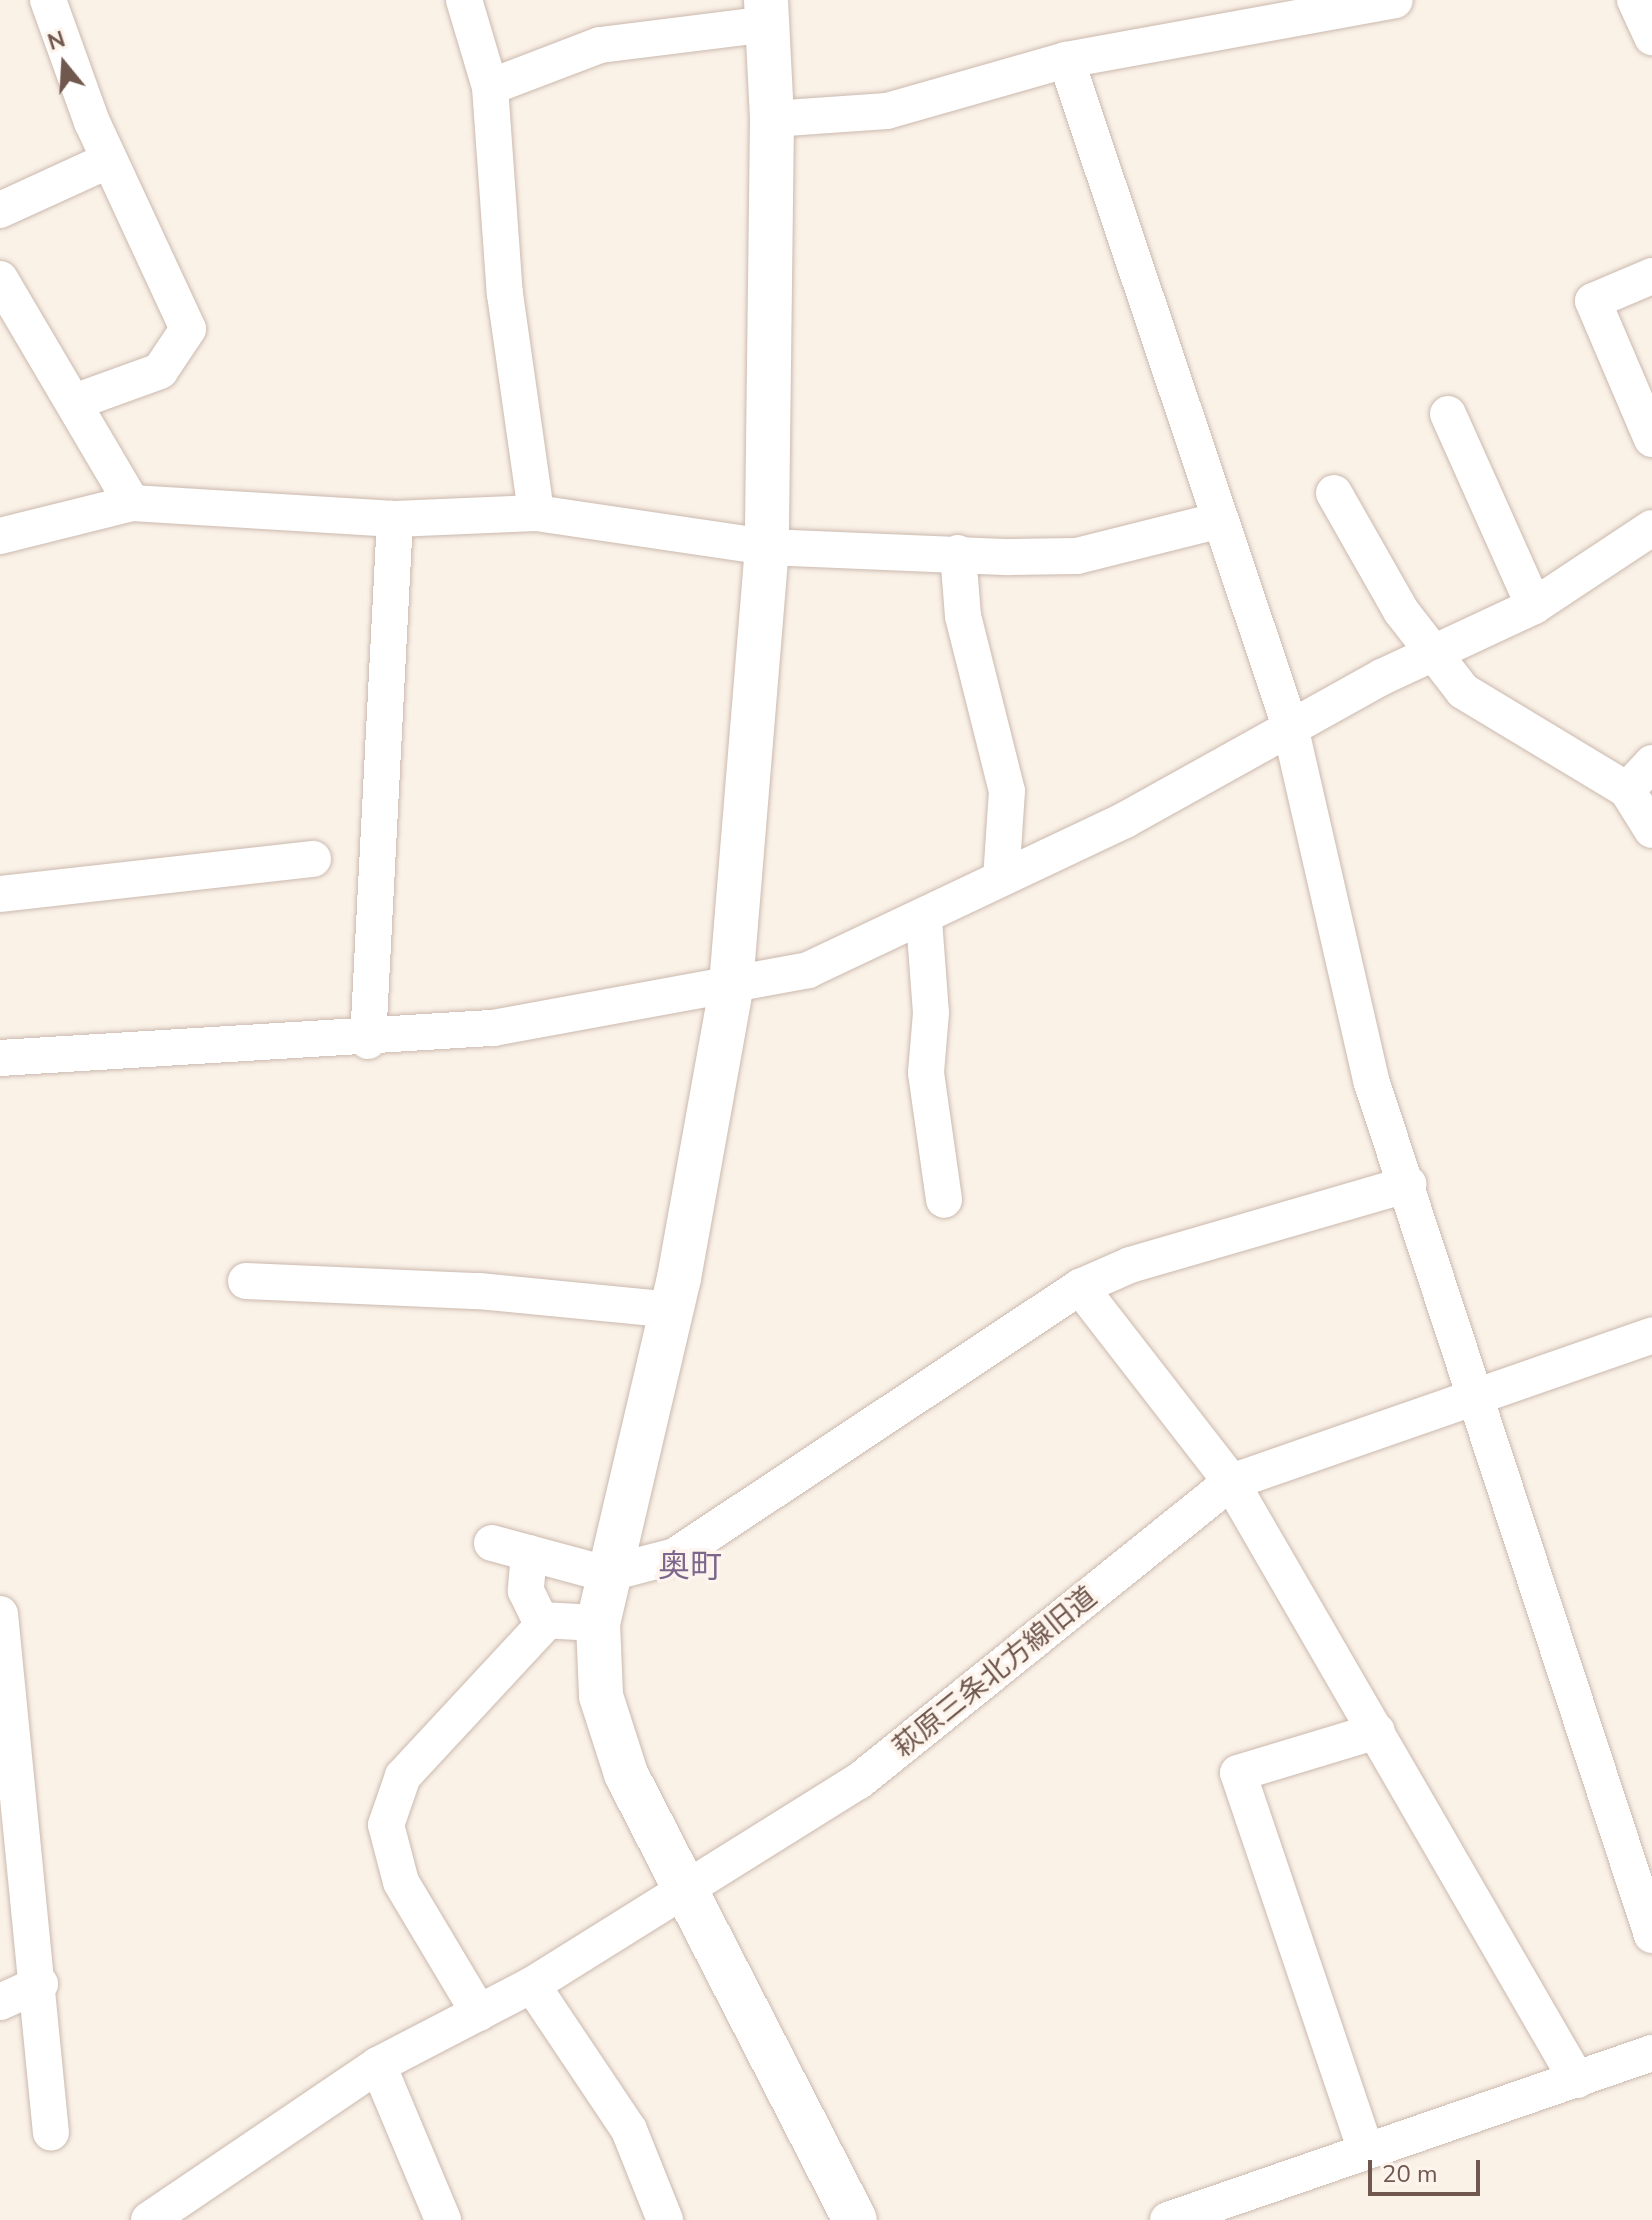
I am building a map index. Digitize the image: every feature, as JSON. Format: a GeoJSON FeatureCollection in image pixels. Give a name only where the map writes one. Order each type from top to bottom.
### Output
{"type":"FeatureCollection","features":[{"type":"Feature","properties":{"kind":"street"},"geometry":{"type":"LineString","coordinates":[[48,0],[109,160],[188,329],[160,371],[77,401]]}},
{"type":"Feature","properties":{"kind":"street"},"geometry":{"type":"LineString","coordinates":[[464,0],[490,87],[505,294],[536,513]]}},
{"type":"Feature","properties":{"kind":"street"},"geometry":{"type":"LineString","coordinates":[[772,119],[887,111],[1066,60],[1395,0]]}},
{"type":"Feature","properties":{"kind":"street"},"geometry":{"type":"LineString","coordinates":[[1635,0],[1652,37]]}},
{"type":"Feature","properties":{"kind":"street"},"geometry":{"type":"LineString","coordinates":[[490,87],[600,45],[767,12],[772,119],[767,547],[731,989],[672,1310],[606,1574],[598,1623],[601,1696],[626,1774],[855,2220]]}},
{"type":"Feature","properties":{"kind":"street"},"geometry":{"type":"LineString","coordinates":[[1066,60],[1290,726],[1371,1080],[1408,1184],[1474,1398],[1652,1935]]}},
{"type":"Feature","properties":{"kind":"street"},"geometry":{"type":"LineString","coordinates":[[0,210],[109,160]]}},
{"type":"Feature","properties":{"kind":"street"},"geometry":{"type":"LineString","coordinates":[[1652,276],[1593,301],[1652,439]]}},
{"type":"Feature","properties":{"kind":"street"},"geometry":{"type":"LineString","coordinates":[[0,279],[77,401],[132,503]]}},
{"type":"Feature","properties":{"kind":"street"},"geometry":{"type":"LineString","coordinates":[[1448,414],[1534,606]]}},
{"type":"Feature","properties":{"kind":"street"},"geometry":{"type":"LineString","coordinates":[[1334,493],[1430,653],[1505,722],[1627,790],[1652,830]]}},
{"type":"Feature","properties":{"kind":"street"},"geometry":{"type":"LineString","coordinates":[[0,536],[132,503],[395,519],[536,513],[767,547],[1077,556],[1220,520]]}},
{"type":"Feature","properties":{"kind":"street"},"geometry":{"type":"LineString","coordinates":[[368,1041],[395,519]]}},
{"type":"Feature","properties":{"kind":"street"},"geometry":{"type":"LineString","coordinates":[[0,1058],[368,1041],[493,1028],[731,989],[808,970],[924,920],[1001,878],[1125,820],[1290,726],[1430,653],[1534,606],[1652,528]]}},
{"type":"Feature","properties":{"kind":"street"},"geometry":{"type":"LineString","coordinates":[[958,553],[963,616],[1007,791],[1001,878]]}},
{"type":"Feature","properties":{"kind":"street"},"geometry":{"type":"LineString","coordinates":[[1627,790],[1652,763]]}},
{"type":"Feature","properties":{"kind":"street"},"geometry":{"type":"LineString","coordinates":[[0,894],[313,859]]}},
{"type":"Feature","properties":{"kind":"street"},"geometry":{"type":"LineString","coordinates":[[924,920],[931,1013],[926,1073],[944,1200]]}},
{"type":"Feature","properties":{"kind":"street"},"geometry":{"type":"LineString","coordinates":[[492,1543],[606,1574],[675,1556],[1080,1287],[1130,1265],[1408,1184]]}},
{"type":"Feature","properties":{"kind":"street"},"geometry":{"type":"LineString","coordinates":[[246,1281],[479,1291],[672,1310]]}},
{"type":"Feature","properties":{"kind":"street"},"geometry":{"type":"LineString","coordinates":[[1080,1287],[1231,1482],[1577,2080]]}},
{"type":"Feature","properties":{"kind":"street","name":"萩原三条北方線旧道"},"geometry":{"type":"LineString","coordinates":[[149,2220],[378,2065],[532,1985],[859,1781],[1231,1482],[1652,1335]]}},
{"type":"Feature","properties":{"kind":"street"},"geometry":{"type":"LineString","coordinates":[[529,1553],[526,1591],[546,1622]]}},
{"type":"Feature","properties":{"kind":"street"},"geometry":{"type":"LineString","coordinates":[[0,1614],[40,1984],[51,2133]]}},
{"type":"Feature","properties":{"kind":"street"},"geometry":{"type":"LineString","coordinates":[[479,2013],[401,1882],[386,1825],[403,1776],[546,1622],[598,1623]]}},
{"type":"Feature","properties":{"kind":"street"},"geometry":{"type":"LineString","coordinates":[[1366,2151],[1238,1773],[1377,1731]]}},
{"type":"Feature","properties":{"kind":"street"},"geometry":{"type":"LineString","coordinates":[[0,2002],[40,1984]]}},
{"type":"Feature","properties":{"kind":"street"},"geometry":{"type":"LineString","coordinates":[[532,1985],[629,2130],[658,2216]]}},
{"type":"Feature","properties":{"kind":"street"},"geometry":{"type":"LineString","coordinates":[[1168,2220],[1652,2053]]}},
{"type":"Feature","properties":{"kind":"street"},"geometry":{"type":"LineString","coordinates":[[378,2065],[443,2220]]}},
{"type":"Feature","properties":{"kind":"district","name":"奥町"},"geometry":{"type":"Point","coordinates":[690,1567]}}]}
